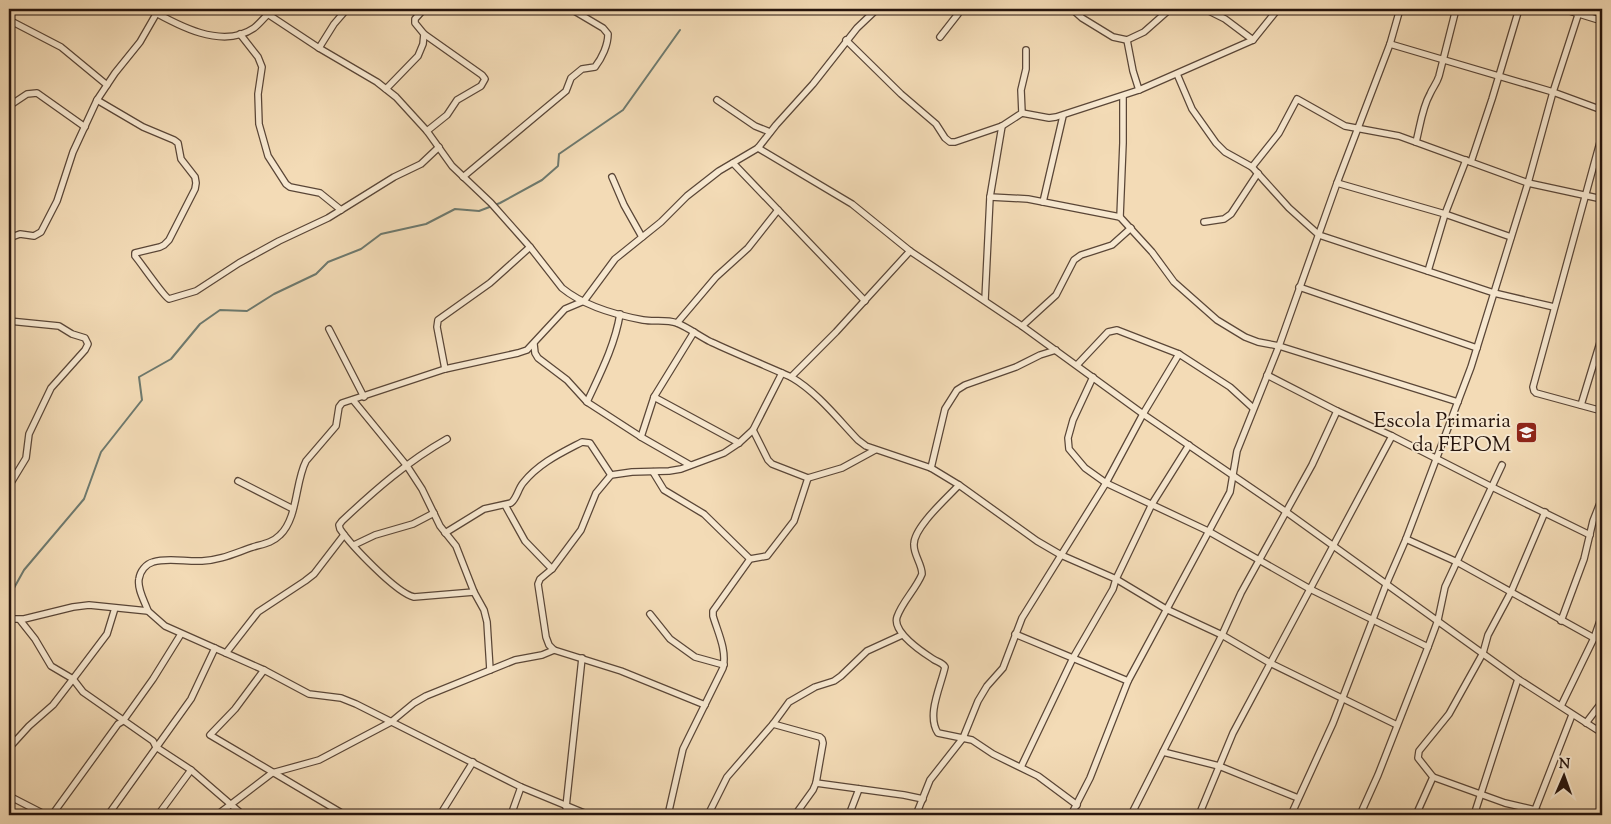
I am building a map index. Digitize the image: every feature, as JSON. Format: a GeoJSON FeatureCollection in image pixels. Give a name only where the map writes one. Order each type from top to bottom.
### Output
{"type":"FeatureCollection","features":[{"type":"Feature","properties":{"kind":"street"},"geometry":{"type":"LineString","coordinates":[[9,15],[14,9]]}},
{"type":"Feature","properties":{"kind":"street"},"geometry":{"type":"LineString","coordinates":[[149,9],[158,11],[203,34],[212,36],[240,34],[252,29],[268,14]]}},
{"type":"Feature","properties":{"kind":"street"},"geometry":{"type":"LineString","coordinates":[[260,9],[319,48],[386,88],[427,131],[463,177],[496,209],[530,247],[562,288],[592,306],[644,320],[677,323],[709,341],[791,377],[802,383],[858,440],[874,450],[931,468],[959,485],[1037,541],[1061,555],[1116,579],[1166,609],[1222,635],[1270,663],[1397,725]]}},
{"type":"Feature","properties":{"kind":"street"},"geometry":{"type":"LineString","coordinates":[[319,48],[334,24],[348,9]]}},
{"type":"Feature","properties":{"kind":"street"},"geometry":{"type":"LineString","coordinates":[[424,9],[415,19],[415,23],[424,34],[485,79],[481,86],[457,100],[447,115],[427,131]]}},
{"type":"Feature","properties":{"kind":"street"},"geometry":{"type":"LineString","coordinates":[[463,177],[566,92],[571,78],[582,69],[596,67],[599,63],[608,34],[603,28],[571,9]]}},
{"type":"Feature","properties":{"kind":"street"},"geometry":{"type":"LineString","coordinates":[[148,611],[139,586],[139,578],[147,565],[154,561],[214,560],[236,554],[251,547],[267,544],[281,535],[293,509],[306,460],[336,426],[339,407],[342,403],[445,369],[518,353],[534,344],[565,309],[584,301],[612,263],[661,222],[695,189],[733,162],[758,148],[813,84],[846,40],[877,9]]}},
{"type":"Feature","properties":{"kind":"street"},"geometry":{"type":"LineString","coordinates":[[940,37],[961,9]]}},
{"type":"Feature","properties":{"kind":"street"},"geometry":{"type":"LineString","coordinates":[[1072,9],[1082,18],[1113,37],[1127,40],[1144,32],[1170,9]]}},
{"type":"Feature","properties":{"kind":"street"},"geometry":{"type":"LineString","coordinates":[[1205,9],[1225,19],[1253,40]]}},
{"type":"Feature","properties":{"kind":"street"},"geometry":{"type":"LineString","coordinates":[[846,40],[936,124],[945,138],[950,142],[955,142],[1002,126],[1022,113],[1049,118],[1063,116],[1139,90],[1253,40],[1278,9]]}},
{"type":"Feature","properties":{"kind":"street"},"geometry":{"type":"LineString","coordinates":[[1071,815],[1090,778],[1128,681],[1230,492],[1237,451],[1279,346],[1357,128],[1390,44],[1400,9]]}},
{"type":"Feature","properties":{"kind":"street"},"geometry":{"type":"LineString","coordinates":[[1416,142],[1426,102],[1430,92],[1436,85],[1456,9]]}},
{"type":"Feature","properties":{"kind":"street"},"geometry":{"type":"LineString","coordinates":[[1428,271],[1445,214],[1469,161],[1492,100],[1519,9]]}},
{"type":"Feature","properties":{"kind":"street"},"geometry":{"type":"LineString","coordinates":[[1563,9],[1579,11],[1602,21]]}},
{"type":"Feature","properties":{"kind":"street"},"geometry":{"type":"LineString","coordinates":[[9,238],[20,234],[34,236],[41,232],[57,201],[73,152],[97,100],[140,42],[158,11]]}},
{"type":"Feature","properties":{"kind":"street"},"geometry":{"type":"LineString","coordinates":[[1291,815],[1328,735],[1458,402],[1494,293],[1528,183],[1553,92],[1579,11]]}},
{"type":"Feature","properties":{"kind":"street"},"geometry":{"type":"LineString","coordinates":[[9,20],[61,47],[107,85]]}},
{"type":"Feature","properties":{"kind":"street"},"geometry":{"type":"LineString","coordinates":[[240,34],[258,57],[262,67],[258,94],[259,124],[268,156],[286,184],[290,187],[320,193],[342,210]]}},
{"type":"Feature","properties":{"kind":"street"},"geometry":{"type":"LineString","coordinates":[[386,88],[418,56],[423,44],[424,34]]}},
{"type":"Feature","properties":{"kind":"street"},"geometry":{"type":"LineString","coordinates":[[1127,40],[1139,90]]}},
{"type":"Feature","properties":{"kind":"street"},"geometry":{"type":"LineString","coordinates":[[1390,44],[1499,75],[1602,110]]}},
{"type":"Feature","properties":{"kind":"street"},"geometry":{"type":"LineString","coordinates":[[1022,113],[1021,90],[1026,69],[1026,50]]}},
{"type":"Feature","properties":{"kind":"street"},"geometry":{"type":"LineString","coordinates":[[1176,74],[1192,109],[1216,143],[1225,152],[1252,167],[1289,208],[1319,235],[1494,293],[1554,307]]}},
{"type":"Feature","properties":{"kind":"street"},"geometry":{"type":"LineString","coordinates":[[9,106],[27,94],[37,93],[85,127]]}},
{"type":"Feature","properties":{"kind":"street"},"geometry":{"type":"LineString","coordinates":[[1120,217],[1123,96]]}},
{"type":"Feature","properties":{"kind":"street"},"geometry":{"type":"LineString","coordinates":[[1252,167],[1279,133],[1297,99],[1340,124],[1399,136],[1528,183],[1585,194],[1602,200]]}},
{"type":"Feature","properties":{"kind":"street"},"geometry":{"type":"LineString","coordinates":[[97,100],[143,127],[178,143],[181,159],[195,177],[195,189],[169,240],[160,247],[135,253],[135,256],[154,280],[165,298],[169,299],[196,291],[239,262],[328,218],[394,177],[421,164],[439,148]]}},
{"type":"Feature","properties":{"kind":"street"},"geometry":{"type":"LineString","coordinates":[[717,100],[755,126],[770,132]]}},
{"type":"Feature","properties":{"kind":"street"},"geometry":{"type":"LineString","coordinates":[[1043,202],[1063,116]]}},
{"type":"Feature","properties":{"kind":"street"},"geometry":{"type":"LineString","coordinates":[[985,300],[990,197],[1002,126]]}},
{"type":"Feature","properties":{"kind":"street"},"geometry":{"type":"LineString","coordinates":[[1602,135],[1533,386],[1536,393],[1602,411]]}},
{"type":"Feature","properties":{"kind":"street"},"geometry":{"type":"LineString","coordinates":[[758,148],[852,204],[910,251],[1022,326],[1143,414],[1232,474],[1438,620],[1518,679],[1602,734]]}},
{"type":"Feature","properties":{"kind":"street"},"geometry":{"type":"LineString","coordinates":[[733,162],[865,301]]}},
{"type":"Feature","properties":{"kind":"street"},"geometry":{"type":"LineString","coordinates":[[1204,222],[1224,219],[1231,214],[1258,173]]}},
{"type":"Feature","properties":{"kind":"street"},"geometry":{"type":"LineString","coordinates":[[612,177],[624,205],[642,237]]}},
{"type":"Feature","properties":{"kind":"street"},"geometry":{"type":"LineString","coordinates":[[1337,183],[1445,214],[1511,236]]}},
{"type":"Feature","properties":{"kind":"street"},"geometry":{"type":"LineString","coordinates":[[990,197],[1019,197],[1120,217],[1174,282],[1217,320],[1246,337],[1458,402]]}},
{"type":"Feature","properties":{"kind":"street"},"geometry":{"type":"LineString","coordinates":[[677,323],[716,277],[748,248],[778,210]]}},
{"type":"Feature","properties":{"kind":"street"},"geometry":{"type":"LineString","coordinates":[[1022,326],[1056,295],[1074,260],[1081,255],[1112,246],[1131,228]]}},
{"type":"Feature","properties":{"kind":"street"},"geometry":{"type":"LineString","coordinates":[[445,369],[437,327],[438,320],[490,283],[530,247]]}},
{"type":"Feature","properties":{"kind":"street"},"geometry":{"type":"LineString","coordinates":[[791,377],[865,301],[910,251]]}},
{"type":"Feature","properties":{"kind":"street"},"geometry":{"type":"LineString","coordinates":[[1299,287],[1476,348]]}},
{"type":"Feature","properties":{"kind":"street"},"geometry":{"type":"LineString","coordinates":[[587,402],[602,372],[617,331],[620,314]]}},
{"type":"Feature","properties":{"kind":"street"},"geometry":{"type":"LineString","coordinates":[[9,346],[10,321],[59,326],[72,334],[85,338],[88,344],[85,350],[51,388],[30,434],[26,458],[9,486]]}},
{"type":"Feature","properties":{"kind":"street"},"geometry":{"type":"LineString","coordinates":[[329,329],[364,397]]}},
{"type":"Feature","properties":{"kind":"street"},"geometry":{"type":"LineString","coordinates":[[1077,365],[1108,332],[1117,330],[1179,354],[1230,387],[1253,408]]}},
{"type":"Feature","properties":{"kind":"street"},"geometry":{"type":"LineString","coordinates":[[641,437],[654,397],[694,332]]}},
{"type":"Feature","properties":{"kind":"street"},"geometry":{"type":"LineString","coordinates":[[1581,405],[1602,336]]}},
{"type":"Feature","properties":{"kind":"street"},"geometry":{"type":"LineString","coordinates":[[534,344],[538,358],[567,380],[587,402],[641,437],[690,465]]}},
{"type":"Feature","properties":{"kind":"street"},"geometry":{"type":"LineString","coordinates":[[931,468],[945,409],[957,390],[965,385],[1016,367],[1040,355],[1056,350]]}},
{"type":"Feature","properties":{"kind":"street"},"geometry":{"type":"LineString","coordinates":[[916,815],[936,772],[963,738],[986,686],[1003,668],[1022,618],[1106,483],[1143,414],[1179,354]]}},
{"type":"Feature","properties":{"kind":"street"},"geometry":{"type":"LineString","coordinates":[[705,704],[631,674],[554,650],[549,645],[546,637],[538,584],[540,579],[552,569],[581,530],[596,493],[611,475],[632,472],[669,471],[716,457],[739,443],[753,430],[782,373]]}},
{"type":"Feature","properties":{"kind":"street"},"geometry":{"type":"LineString","coordinates":[[1267,375],[1590,535]]}},
{"type":"Feature","properties":{"kind":"street"},"geometry":{"type":"LineString","coordinates":[[1093,377],[1069,429],[1069,449],[1085,468],[1106,483],[1208,531],[1310,589],[1428,647]]}},
{"type":"Feature","properties":{"kind":"street"},"geometry":{"type":"LineString","coordinates":[[654,397],[739,443]]}},
{"type":"Feature","properties":{"kind":"street"},"geometry":{"type":"LineString","coordinates":[[353,400],[407,466],[422,489],[445,533],[456,546],[474,592],[482,603],[487,622],[490,670]]}},
{"type":"Feature","properties":{"kind":"street"},"geometry":{"type":"LineString","coordinates":[[1131,815],[1222,635],[1241,593],[1312,465],[1337,411]]}},
{"type":"Feature","properties":{"kind":"street"},"geometry":{"type":"LineString","coordinates":[[753,430],[768,460],[772,464],[808,478],[842,468],[874,450]]}},
{"type":"Feature","properties":{"kind":"street"},"geometry":{"type":"LineString","coordinates":[[1198,815],[1233,733],[1392,436]]}},
{"type":"Feature","properties":{"kind":"street"},"geometry":{"type":"LineString","coordinates":[[447,439],[424,452],[381,484],[339,525],[344,535],[380,574],[406,596],[474,592]]}},
{"type":"Feature","properties":{"kind":"street"},"geometry":{"type":"LineString","coordinates":[[445,533],[484,509],[505,505],[514,500],[523,483],[544,463],[582,442],[590,443],[611,475]]}},
{"type":"Feature","properties":{"kind":"street"},"geometry":{"type":"LineString","coordinates":[[1021,767],[1073,658],[1113,589],[1152,504],[1189,445]]}},
{"type":"Feature","properties":{"kind":"street"},"geometry":{"type":"LineString","coordinates":[[1360,815],[1428,647],[1438,620],[1442,596],[1502,465]]}},
{"type":"Feature","properties":{"kind":"street"},"geometry":{"type":"LineString","coordinates":[[653,472],[664,490],[704,514],[750,559]]}},
{"type":"Feature","properties":{"kind":"street"},"geometry":{"type":"LineString","coordinates":[[668,815],[683,749],[724,665],[725,653],[712,616],[713,611],[750,559],[767,556],[794,522],[808,478]]}},
{"type":"Feature","properties":{"kind":"street"},"geometry":{"type":"LineString","coordinates":[[238,481],[293,509]]}},
{"type":"Feature","properties":{"kind":"street"},"geometry":{"type":"LineString","coordinates":[[959,485],[915,537],[914,548],[922,574],[897,616],[896,625],[902,635],[932,658],[944,664],[945,667],[934,716],[938,733],[972,740],[993,754],[1038,776],[1076,805]]}},
{"type":"Feature","properties":{"kind":"street"},"geometry":{"type":"LineString","coordinates":[[1561,621],[1584,559],[1602,498]]}},
{"type":"Feature","properties":{"kind":"street"},"geometry":{"type":"LineString","coordinates":[[505,505],[525,541],[552,569]]}},
{"type":"Feature","properties":{"kind":"street"},"geometry":{"type":"LineString","coordinates":[[1543,815],[1433,777],[1418,758],[1419,751],[1444,722],[1483,653],[1488,636],[1511,592],[1545,512]]}},
{"type":"Feature","properties":{"kind":"street"},"geometry":{"type":"LineString","coordinates":[[354,545],[375,535],[413,524],[434,513]]}},
{"type":"Feature","properties":{"kind":"street"},"geometry":{"type":"LineString","coordinates":[[226,653],[258,612],[314,574],[344,535]]}},
{"type":"Feature","properties":{"kind":"street"},"geometry":{"type":"LineString","coordinates":[[1406,539],[1457,562],[1594,638]]}},
{"type":"Feature","properties":{"kind":"street"},"geometry":{"type":"LineString","coordinates":[[9,619],[20,620],[80,606],[103,605],[148,611],[160,623],[181,634],[264,670],[308,694],[342,698],[521,787],[588,815]]}},
{"type":"Feature","properties":{"kind":"street"},"geometry":{"type":"LineString","coordinates":[[9,748],[29,726],[53,705],[73,680],[107,634],[115,608]]}},
{"type":"Feature","properties":{"kind":"street"},"geometry":{"type":"LineString","coordinates":[[650,614],[670,639],[688,652],[724,665]]}},
{"type":"Feature","properties":{"kind":"street"},"geometry":{"type":"LineString","coordinates":[[1561,706],[1594,638],[1602,615]]}},
{"type":"Feature","properties":{"kind":"street"},"geometry":{"type":"LineString","coordinates":[[20,620],[35,639],[51,666],[73,680],[83,692],[153,741],[156,747],[191,770],[243,815]]}},
{"type":"Feature","properties":{"kind":"street"},"geometry":{"type":"LineString","coordinates":[[52,815],[153,679],[181,634]]}},
{"type":"Feature","properties":{"kind":"street"},"geometry":{"type":"LineString","coordinates":[[1015,634],[1128,681]]}},
{"type":"Feature","properties":{"kind":"street"},"geometry":{"type":"LineString","coordinates":[[708,815],[727,777],[773,724],[789,702],[815,687],[834,681],[867,651],[902,635]]}},
{"type":"Feature","properties":{"kind":"street"},"geometry":{"type":"LineString","coordinates":[[108,815],[191,699],[215,648]]}},
{"type":"Feature","properties":{"kind":"street"},"geometry":{"type":"LineString","coordinates":[[217,815],[272,773],[319,760],[391,722],[414,703],[426,696],[515,660],[542,655],[554,650]]}},
{"type":"Feature","properties":{"kind":"street"},"geometry":{"type":"LineString","coordinates":[[566,806],[582,658]]}},
{"type":"Feature","properties":{"kind":"street"},"geometry":{"type":"LineString","coordinates":[[264,670],[235,709],[210,735],[345,815]]}},
{"type":"Feature","properties":{"kind":"street"},"geometry":{"type":"LineString","coordinates":[[1474,815],[1518,679]]}},
{"type":"Feature","properties":{"kind":"street"},"geometry":{"type":"LineString","coordinates":[[1586,723],[1602,702]]}},
{"type":"Feature","properties":{"kind":"street"},"geometry":{"type":"LineString","coordinates":[[1534,813],[1572,714]]}},
{"type":"Feature","properties":{"kind":"street"},"geometry":{"type":"LineString","coordinates":[[773,724],[820,736],[822,739],[823,744],[816,783],[795,815]]}},
{"type":"Feature","properties":{"kind":"street"},"geometry":{"type":"LineString","coordinates":[[1163,752],[1219,766],[1298,798]]}},
{"type":"Feature","properties":{"kind":"street"},"geometry":{"type":"LineString","coordinates":[[440,815],[474,762]]}},
{"type":"Feature","properties":{"kind":"street"},"geometry":{"type":"LineString","coordinates":[[158,815],[191,770]]}},
{"type":"Feature","properties":{"kind":"street"},"geometry":{"type":"LineString","coordinates":[[1416,815],[1433,777]]}},
{"type":"Feature","properties":{"kind":"street"},"geometry":{"type":"LineString","coordinates":[[816,783],[904,795],[923,800]]}},
{"type":"Feature","properties":{"kind":"street"},"geometry":{"type":"LineString","coordinates":[[511,815],[521,787]]}},
{"type":"Feature","properties":{"kind":"street"},"geometry":{"type":"LineString","coordinates":[[849,815],[859,789]]}},
{"type":"Feature","properties":{"kind":"street"},"geometry":{"type":"LineString","coordinates":[[9,796],[46,815]]}},
{"type":"Feature","properties":{"kind":"waterway"},"geometry":{"type":"LineString","coordinates":[[9,597],[24,570],[84,499],[101,452],[142,400],[139,377],[171,359],[200,324],[220,310],[247,311],[274,294],[316,274],[328,262],[361,249],[381,234],[426,224],[455,209],[479,211],[500,203],[542,180],[558,166],[559,154],[623,110],[680,30]]}},
{"type":"Feature","properties":{"kind":"place","name":"Escola Primaria da FEPOM"},"geometry":{"type":"Point","coordinates":[1527,432]}}]}
